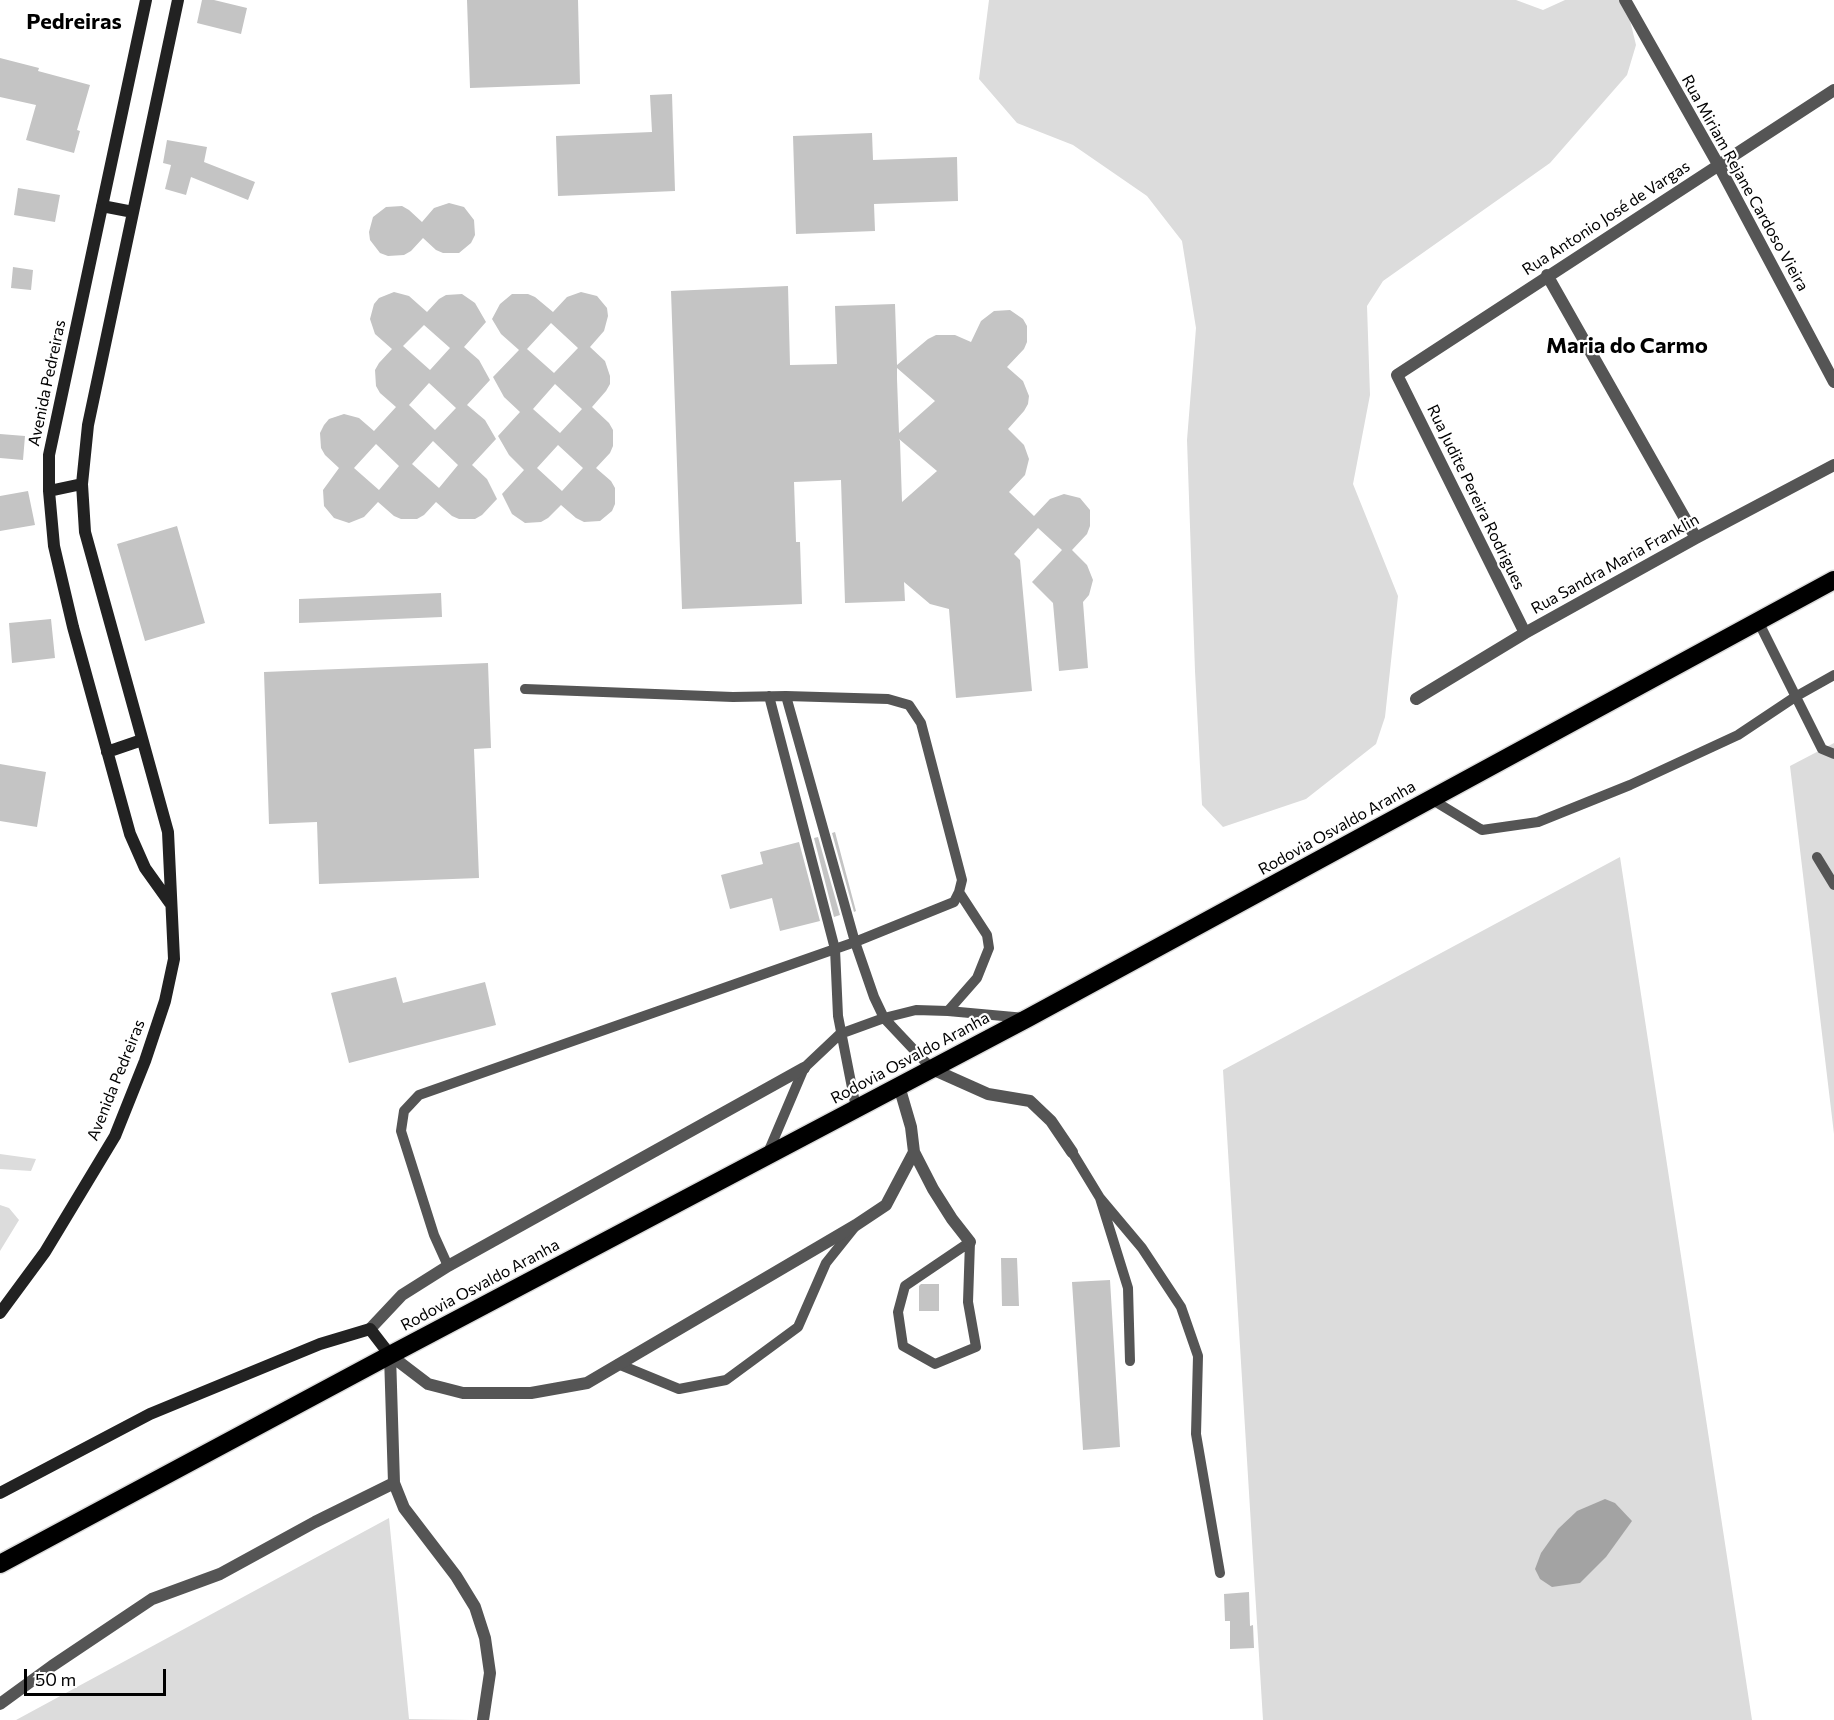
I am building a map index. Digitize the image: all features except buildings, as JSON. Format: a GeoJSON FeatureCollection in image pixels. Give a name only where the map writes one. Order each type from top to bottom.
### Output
{"type":"FeatureCollection","features":[{"type":"Feature","properties":{"kind":"highway","name":"Rodovia Osvaldo Aranha"},"geometry":{"type":"LineString","coordinates":[[0,1564],[1028,1018],[1834,580]]}},
{"type":"Feature","properties":{"kind":"main road","name":"Avenida Pedreiras"},"geometry":{"type":"LineString","coordinates":[[146,0],[49,455],[49,491],[57,557],[73,627],[130,834],[145,868],[171,903]]}},
{"type":"Feature","properties":{"kind":"main road","name":"Avenida Pedreiras"},"geometry":{"type":"LineString","coordinates":[[0,1313],[45,1252],[115,1136],[145,1061],[165,1002],[174,959],[168,832],[85,532],[82,484],[88,425],[178,0]]}},
{"type":"Feature","properties":{"kind":"main road"},"geometry":{"type":"LineString","coordinates":[[102,206],[133,212]]}},
{"type":"Feature","properties":{"kind":"main road"},"geometry":{"type":"LineString","coordinates":[[49,491],[82,484]]}},
{"type":"Feature","properties":{"kind":"main road"},"geometry":{"type":"LineString","coordinates":[[107,752],[142,740]]}},
{"type":"Feature","properties":{"kind":"main road"},"geometry":{"type":"LineString","coordinates":[[0,1493],[150,1414],[320,1344],[370,1329],[390,1355]]}},
{"type":"Feature","properties":{"kind":"street","name":"Rua Miriam Rejane Cardoso Vieira"},"geometry":{"type":"LineString","coordinates":[[1625,0],[1719,166],[1834,382]]}},
{"type":"Feature","properties":{"kind":"street","name":"Rua Antonio José de Vargas"},"geometry":{"type":"LineString","coordinates":[[1397,375],[1547,275],[1834,90]]}},
{"type":"Feature","properties":{"kind":"street"},"geometry":{"type":"LineString","coordinates":[[1547,275],[1696,538]]}},
{"type":"Feature","properties":{"kind":"street","name":"Rua Judite Pereira Rodrigues"},"geometry":{"type":"LineString","coordinates":[[1397,375],[1525,633]]}},
{"type":"Feature","properties":{"kind":"street","name":"Rua Sandra Maria Franklin"},"geometry":{"type":"LineString","coordinates":[[1416,699],[1525,633],[1834,465]]}},
{"type":"Feature","properties":{"kind":"street"},"geometry":{"type":"LineString","coordinates":[[370,1329],[402,1295],[448,1266],[804,1068]]}},
{"type":"Feature","properties":{"kind":"street"},"geometry":{"type":"LineString","coordinates":[[932,1069],[988,1094],[1030,1101],[1051,1121],[1072,1152]]}},
{"type":"Feature","properties":{"kind":"street"},"geometry":{"type":"LineString","coordinates":[[899,1086],[912,1127],[914,1152],[933,1189],[970,1242]]}},
{"type":"Feature","properties":{"kind":"street"},"geometry":{"type":"LineString","coordinates":[[390,1355],[428,1384],[463,1393],[531,1393],[586,1383],[856,1225],[886,1205],[914,1152]]}},
{"type":"Feature","properties":{"kind":"street"},"geometry":{"type":"LineString","coordinates":[[390,1355],[394,1483],[404,1508],[456,1576],[475,1607],[485,1638],[490,1673],[483,1720]]}},
{"type":"Feature","properties":{"kind":"street"},"geometry":{"type":"LineString","coordinates":[[0,1704],[152,1599],[220,1574],[315,1522],[394,1483]]}},
{"type":"Feature","properties":{"kind":"lane"},"geometry":{"type":"LineString","coordinates":[[1758,621],[1822,749],[1834,754]]}},
{"type":"Feature","properties":{"kind":"lane"},"geometry":{"type":"LineString","coordinates":[[1431,799],[1482,830],[1538,822],[1630,785],[1728,740],[1834,675]]}},
{"type":"Feature","properties":{"kind":"lane"},"geometry":{"type":"LineString","coordinates":[[448,1266],[434,1235],[401,1131],[404,1111],[419,1095],[855,942],[954,902],[962,880],[921,723],[909,705],[888,699],[733,697],[525,689]]}},
{"type":"Feature","properties":{"kind":"lane"},"geometry":{"type":"LineString","coordinates":[[769,696],[835,949],[840,1034],[856,1108]]}},
{"type":"Feature","properties":{"kind":"lane"},"geometry":{"type":"LineString","coordinates":[[786,696],[855,942],[874,997],[884,1018],[932,1069]]}},
{"type":"Feature","properties":{"kind":"lane"},"geometry":{"type":"LineString","coordinates":[[1817,857],[1834,885]]}},
{"type":"Feature","properties":{"kind":"lane"},"geometry":{"type":"LineString","coordinates":[[948,1011],[977,978],[989,948],[987,934],[959,892]]}},
{"type":"Feature","properties":{"kind":"lane"},"geometry":{"type":"LineString","coordinates":[[767,1155],[804,1068],[840,1034],[884,1018],[916,1010],[1028,1018]]}},
{"type":"Feature","properties":{"kind":"lane"},"geometry":{"type":"LineString","coordinates":[[1072,1152],[1100,1198],[1142,1248],[1181,1307],[1198,1356],[1196,1434],[1220,1574]]}},
{"type":"Feature","properties":{"kind":"lane"},"geometry":{"type":"LineString","coordinates":[[1100,1198],[1128,1288],[1130,1361]]}},
{"type":"Feature","properties":{"kind":"lane"},"geometry":{"type":"LineString","coordinates":[[618,1364],[679,1389],[726,1380],[798,1327],[826,1263],[856,1225]]}},
{"type":"Feature","properties":{"kind":"lane"},"geometry":{"type":"LineString","coordinates":[[970,1242],[968,1302],[976,1347],[935,1364],[903,1346],[898,1312],[905,1286],[970,1242]]}},
{"type":"Feature","properties":{"kind":"shaded area"},"geometry":{"type":"Polygon","coordinates":[[[989,0],[1516,0],[1543,10],[1565,0],[1625,0],[1636,45],[1627,75],[1550,163],[1383,281],[1367,306],[1370,395],[1353,484],[1398,596],[1385,717],[1376,744],[1306,799],[1223,827],[1202,805],[1187,440],[1196,328],[1182,241],[1147,196],[1073,145],[1017,123],[979,79],[989,0]]]}},
{"type":"Feature","properties":{"kind":"shaded area"},"geometry":{"type":"Polygon","coordinates":[[[1834,743],[1834,1134],[1790,766],[1834,743]]]}},
{"type":"Feature","properties":{"kind":"shaded area"},"geometry":{"type":"Polygon","coordinates":[[[1620,857],[1752,1720],[1263,1720],[1223,1070],[1620,857]]]}},
{"type":"Feature","properties":{"kind":"shaded area"},"geometry":{"type":"Polygon","coordinates":[[[0,1154],[36,1159],[31,1171],[0,1169],[0,1154]]]}},
{"type":"Feature","properties":{"kind":"shaded area"},"geometry":{"type":"Polygon","coordinates":[[[0,1205],[9,1208],[19,1220],[0,1251],[0,1205]]]}},
{"type":"Feature","properties":{"kind":"shaded area"},"geometry":{"type":"Polygon","coordinates":[[[1605,1499],[1615,1503],[1632,1521],[1606,1557],[1580,1583],[1552,1587],[1540,1579],[1535,1569],[1541,1553],[1558,1529],[1577,1511],[1605,1499]]]}},
{"type":"Feature","properties":{"kind":"shaded area"},"geometry":{"type":"Polygon","coordinates":[[[389,1518],[409,1719],[471,1720],[16,1720],[389,1518]]]}},
{"type":"Feature","properties":{"kind":"district","name":"Pedreiras"},"geometry":{"type":"Point","coordinates":[74,22]}},
{"type":"Feature","properties":{"kind":"district","name":"Maria do Carmo"},"geometry":{"type":"Point","coordinates":[1627,346]}}]}
